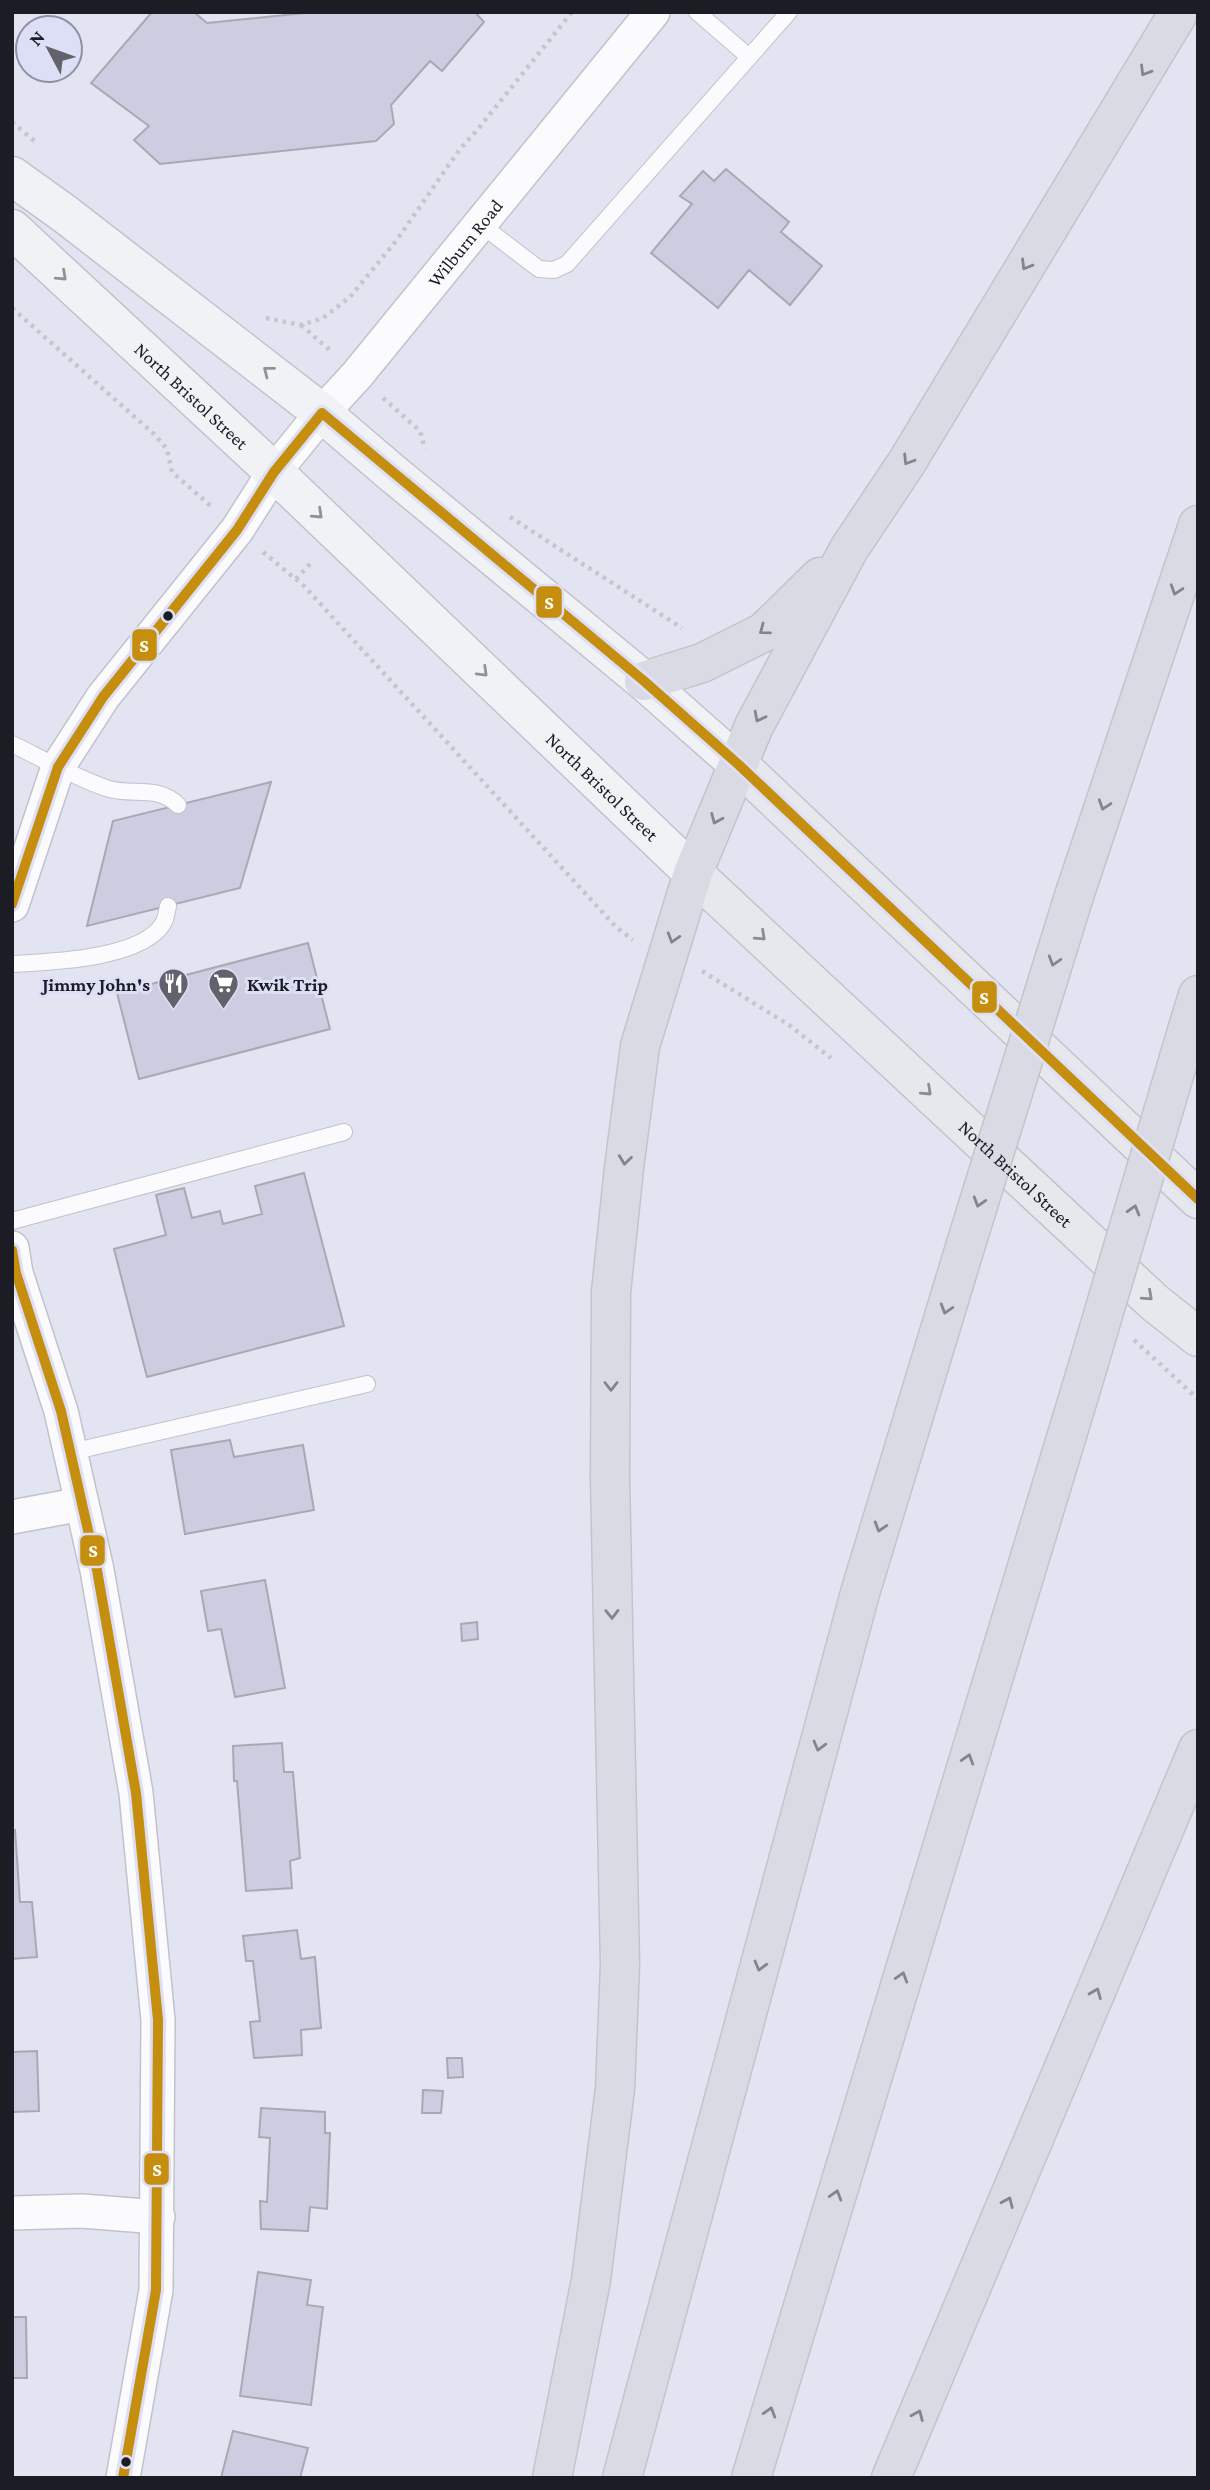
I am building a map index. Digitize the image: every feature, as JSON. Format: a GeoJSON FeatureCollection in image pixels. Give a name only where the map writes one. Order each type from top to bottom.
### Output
{"type":"FeatureCollection","features":[{"type":"Feature","properties":{"kind":"highway"},"geometry":{"type":"LineString","coordinates":[[552,2478],[591,2280],[615,2090],[620,1965],[611,1559],[611,1292],[640,1046],[693,873],[754,726],[849,549],[907,462],[1180,12]]}},
{"type":"Feature","properties":{"kind":"highway"},"geometry":{"type":"LineString","coordinates":[[622,2478],[860,1593],[1074,896],[1198,525]]}},
{"type":"Feature","properties":{"kind":"highway"},"geometry":{"type":"LineString","coordinates":[[644,681],[702,663],[765,632],[849,549]]}},
{"type":"Feature","properties":{"kind":"highway"},"geometry":{"type":"LineString","coordinates":[[751,2478],[1198,995]]}},
{"type":"Feature","properties":{"kind":"highway"},"geometry":{"type":"LineString","coordinates":[[891,2478],[1198,1749]]}},
{"type":"Feature","properties":{"kind":"main road"},"geometry":{"type":"LineString","coordinates":[[739,765],[1198,1199]]}},
{"type":"Feature","properties":{"kind":"main road","name":"North Bristol Street"},"geometry":{"type":"LineString","coordinates":[[693,873],[1155,1303],[1198,1337]]}},
{"type":"Feature","properties":{"kind":"street","name":"Wilburn Road"},"geometry":{"type":"LineString","coordinates":[[12,905],[58,767],[103,697],[237,530],[274,472],[322,412],[357,375],[653,12]]}},
{"type":"Feature","properties":{"kind":"street"},"geometry":{"type":"LineString","coordinates":[[12,176],[322,412],[644,681],[739,765]]}},
{"type":"Feature","properties":{"kind":"street","name":"North Bristol Street"},"geometry":{"type":"LineString","coordinates":[[12,229],[274,472],[693,873]]}},
{"type":"Feature","properties":{"kind":"street"},"geometry":{"type":"LineString","coordinates":[[12,1248],[16,1273],[61,1411],[97,1570],[136,1793],[158,2020],[156,2290],[123,2478]]}},
{"type":"Feature","properties":{"kind":"street"},"geometry":{"type":"LineString","coordinates":[[12,1517],[82,1504]]}},
{"type":"Feature","properties":{"kind":"street"},"geometry":{"type":"LineString","coordinates":[[12,2213],[82,2211],[158,2217]]}},
{"type":"Feature","properties":{"kind":"lane"},"geometry":{"type":"LineString","coordinates":[[698,12],[749,57]]}},
{"type":"Feature","properties":{"kind":"lane"},"geometry":{"type":"LineString","coordinates":[[480,224],[539,269],[554,270],[567,264],[789,12]]}},
{"type":"Feature","properties":{"kind":"lane"},"geometry":{"type":"LineString","coordinates":[[12,744],[108,790],[152,791],[169,796],[178,805]]}},
{"type":"Feature","properties":{"kind":"lane"},"geometry":{"type":"LineString","coordinates":[[12,964],[83,960],[123,948],[150,937],[164,922],[168,906]]}},
{"type":"Feature","properties":{"kind":"lane"},"geometry":{"type":"LineString","coordinates":[[12,1221],[344,1132]]}},
{"type":"Feature","properties":{"kind":"lane"},"geometry":{"type":"LineString","coordinates":[[71,1452],[367,1384]]}},
{"type":"Feature","properties":{"kind":"path"},"geometry":{"type":"LineString","coordinates":[[261,317],[301,325],[323,318],[350,297],[396,241],[460,149],[572,12]]}},
{"type":"Feature","properties":{"kind":"path"},"geometry":{"type":"LineString","coordinates":[[12,122],[44,149]]}},
{"type":"Feature","properties":{"kind":"path"},"geometry":{"type":"LineString","coordinates":[[12,308],[154,434],[167,449],[172,472],[304,586],[616,927],[629,938],[694,966],[789,1025],[832,1059]]}},
{"type":"Feature","properties":{"kind":"path"},"geometry":{"type":"LineString","coordinates":[[1127,1333],[1198,1399]]}},
{"type":"Feature","properties":{"kind":"building"},"geometry":{"type":"Polygon","coordinates":[[[152,12],[194,12],[207,23],[314,12],[475,12],[484,22],[442,71],[430,61],[391,105],[394,124],[376,141],[160,164],[134,140],[149,126],[91,83],[152,12]]]}},
{"type":"Feature","properties":{"kind":"building"},"geometry":{"type":"Polygon","coordinates":[[[726,169],[789,222],[781,232],[822,266],[790,305],[749,270],[718,308],[651,253],[692,204],[680,196],[703,171],[714,181],[726,169]]]}},
{"type":"Feature","properties":{"kind":"building"},"geometry":{"type":"Polygon","coordinates":[[[271,782],[240,888],[87,926],[113,821],[271,782]]]}},
{"type":"Feature","properties":{"kind":"building","name":"Kwik Trip"},"geometry":{"type":"Polygon","coordinates":[[[308,943],[330,1029],[139,1079],[117,993],[308,943]]]}},
{"type":"Feature","properties":{"kind":"building"},"geometry":{"type":"Polygon","coordinates":[[[304,1173],[344,1326],[147,1377],[114,1249],[166,1235],[156,1195],[184,1188],[192,1218],[220,1211],[223,1224],[262,1214],[255,1186],[304,1173]]]}},
{"type":"Feature","properties":{"kind":"building"},"geometry":{"type":"Polygon","coordinates":[[[230,1440],[234,1457],[303,1445],[314,1510],[185,1534],[171,1450],[230,1440]]]}},
{"type":"Feature","properties":{"kind":"building"},"geometry":{"type":"Polygon","coordinates":[[[265,1580],[285,1688],[235,1697],[221,1629],[208,1631],[201,1591],[265,1580]]]}},
{"type":"Feature","properties":{"kind":"building"},"geometry":{"type":"Polygon","coordinates":[[[477,1622],[478,1639],[462,1641],[461,1624],[477,1622]]]}},
{"type":"Feature","properties":{"kind":"building"},"geometry":{"type":"Polygon","coordinates":[[[282,1743],[284,1772],[293,1772],[300,1858],[290,1861],[292,1888],[246,1891],[237,1781],[234,1781],[233,1746],[282,1743]]]}},
{"type":"Feature","properties":{"kind":"building"},"geometry":{"type":"Polygon","coordinates":[[[15,1830],[20,1902],[32,1902],[37,1957],[12,1959],[12,1831],[15,1830]]]}},
{"type":"Feature","properties":{"kind":"building"},"geometry":{"type":"Polygon","coordinates":[[[297,1930],[301,1959],[315,1957],[321,2028],[301,2030],[302,2055],[254,2058],[250,2022],[260,2021],[253,1961],[246,1961],[243,1936],[297,1930]]]}},
{"type":"Feature","properties":{"kind":"building"},"geometry":{"type":"Polygon","coordinates":[[[37,2051],[39,2111],[12,2112],[12,2052],[37,2051]]]}},
{"type":"Feature","properties":{"kind":"building"},"geometry":{"type":"Polygon","coordinates":[[[447,2058],[462,2058],[463,2077],[448,2078],[447,2058]]]}},
{"type":"Feature","properties":{"kind":"building"},"geometry":{"type":"Polygon","coordinates":[[[423,2090],[443,2091],[441,2113],[422,2113],[423,2090]]]}},
{"type":"Feature","properties":{"kind":"building"},"geometry":{"type":"Polygon","coordinates":[[[261,2108],[325,2112],[325,2133],[330,2133],[327,2209],[310,2207],[308,2231],[261,2229],[260,2201],[267,2202],[270,2138],[259,2137],[261,2108]]]}},
{"type":"Feature","properties":{"kind":"building"},"geometry":{"type":"Polygon","coordinates":[[[258,2272],[311,2280],[307,2305],[323,2307],[311,2405],[240,2396],[258,2272]]]}},
{"type":"Feature","properties":{"kind":"building"},"geometry":{"type":"Polygon","coordinates":[[[12,2317],[26,2317],[27,2378],[12,2378],[12,2317]]]}},
{"type":"Feature","properties":{"kind":"building"},"geometry":{"type":"Polygon","coordinates":[[[233,2431],[308,2448],[300,2478],[221,2478],[233,2431]]]}},
{"type":"Feature","properties":{"kind":"transit line","name":"S"},"geometry":{"type":"LineString","coordinates":[[12,904],[58,767],[103,697],[237,530],[274,472],[322,413],[644,681],[739,765],[1198,1199]]}},
{"type":"Feature","properties":{"kind":"transit line","name":"S"},"geometry":{"type":"LineString","coordinates":[[12,1250],[16,1273],[61,1411],[97,1570],[136,1793],[158,2020],[156,2290],[123,2478]]}},
{"type":"Feature","properties":{"kind":"place","name":"Jimmy John's"},"geometry":{"type":"Point","coordinates":[173,1011]}},
{"type":"Feature","properties":{"kind":"place","name":"Kwik Trip"},"geometry":{"type":"Point","coordinates":[224,1011]}}]}
